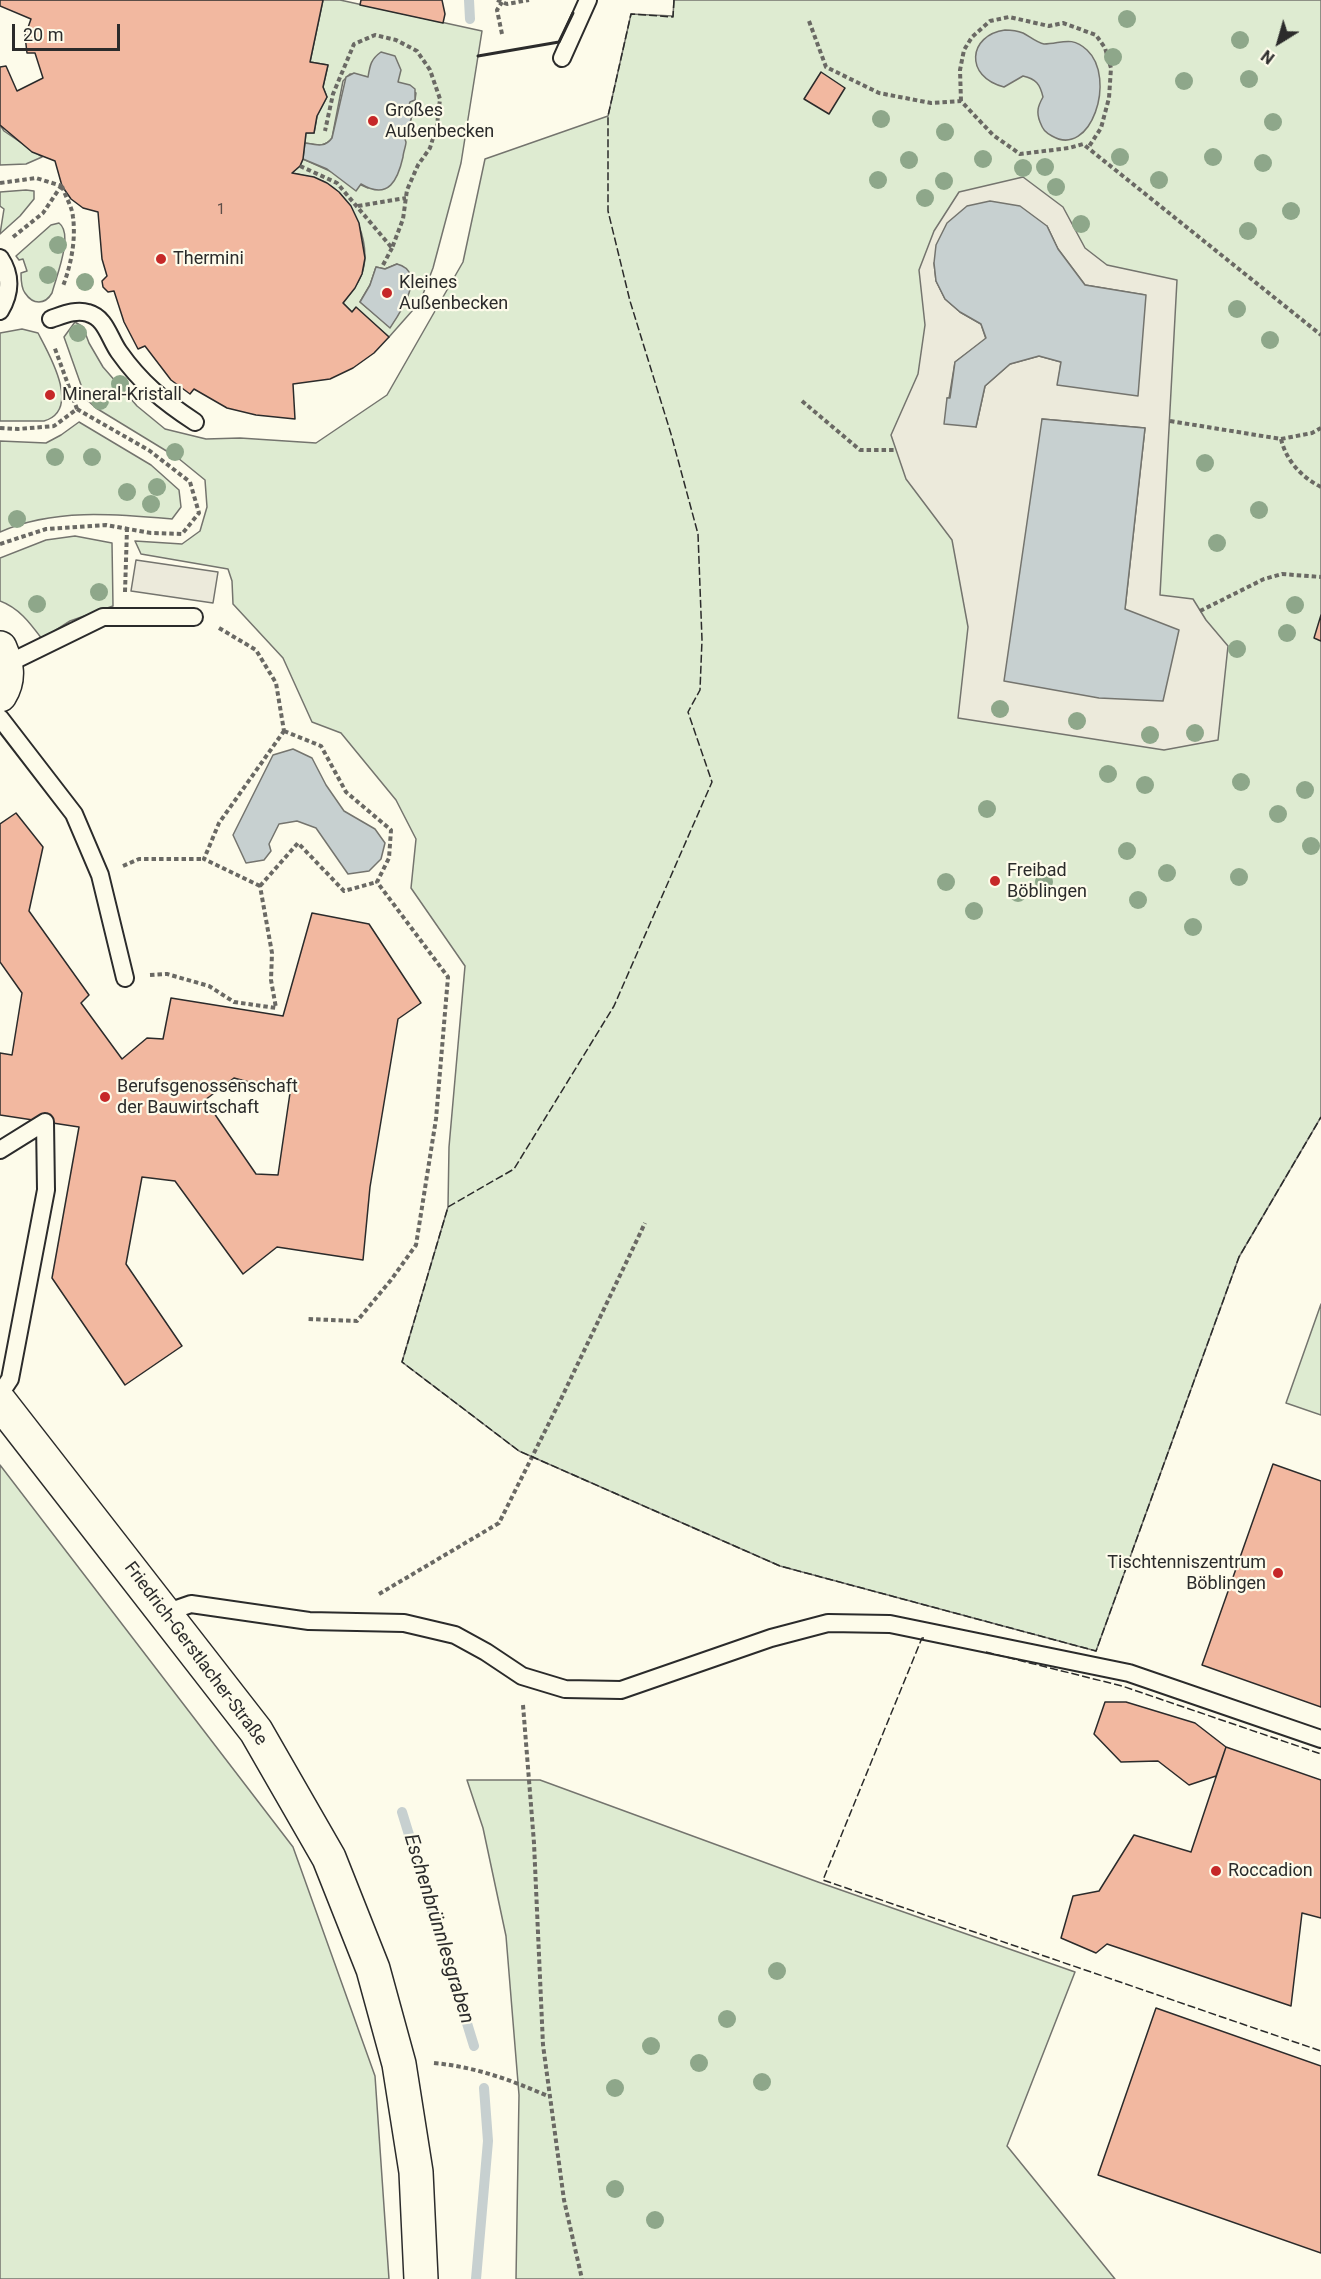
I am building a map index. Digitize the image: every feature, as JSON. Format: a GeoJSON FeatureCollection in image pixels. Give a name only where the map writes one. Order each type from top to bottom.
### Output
{"type":"FeatureCollection","features":[{"type":"Feature","properties":{"kind":"street","name":"Friedrich-Gerstlacher-Straße"},"geometry":{"type":"LineString","coordinates":[[0,1402],[256,1731],[329,1858],[374,1969],[399,2064],[416,2172],[421,2279]]}},
{"type":"Feature","properties":{"kind":"lane"},"geometry":{"type":"LineString","coordinates":[[562,58],[588,0]]}},
{"type":"Feature","properties":{"kind":"lane"},"geometry":{"type":"LineString","coordinates":[[0,258],[8,273],[9,287],[6,301],[0,311]]}},
{"type":"Feature","properties":{"kind":"lane"},"geometry":{"type":"LineString","coordinates":[[51,319],[76,311],[99,318],[117,350],[135,373],[163,401],[195,422]]}},
{"type":"Feature","properties":{"kind":"lane"},"geometry":{"type":"LineString","coordinates":[[2,669],[103,617],[194,617]]}},
{"type":"Feature","properties":{"kind":"lane"},"geometry":{"type":"LineString","coordinates":[[0,718],[74,814],[100,875],[125,978]]}},
{"type":"Feature","properties":{"kind":"lane"},"geometry":{"type":"LineString","coordinates":[[0,1150],[45,1122],[46,1190],[10,1379],[0,1394]]}},
{"type":"Feature","properties":{"kind":"lane"},"geometry":{"type":"LineString","coordinates":[[165,1613],[191,1604],[309,1621],[404,1623],[455,1635],[522,1676],[566,1689],[621,1690],[771,1638],[828,1623],[890,1624],[1130,1673],[1321,1738]]}},
{"type":"Feature","properties":{"kind":"path"},"geometry":{"type":"LineString","coordinates":[[502,34],[497,10],[500,1],[507,4],[529,0]]}},
{"type":"Feature","properties":{"kind":"path"},"geometry":{"type":"LineString","coordinates":[[1088,148],[1101,128],[1109,98],[1111,68],[1105,48],[1096,35],[1063,22],[1049,26],[1009,17],[990,21],[972,37],[964,50],[960,70],[961,101],[993,135],[1020,154],[1083,144],[1321,335]]}},
{"type":"Feature","properties":{"kind":"path"},"geometry":{"type":"LineString","coordinates":[[809,21],[826,67],[879,93],[932,103],[961,101]]}},
{"type":"Feature","properties":{"kind":"path"},"geometry":{"type":"LineString","coordinates":[[325,131],[333,94],[354,44],[375,35],[396,40],[417,51],[430,70],[440,99],[437,125],[430,148],[418,165],[406,198],[403,219],[383,265]]}},
{"type":"Feature","properties":{"kind":"path"},"geometry":{"type":"LineString","coordinates":[[300,166],[337,183],[392,248]]}},
{"type":"Feature","properties":{"kind":"path"},"geometry":{"type":"LineString","coordinates":[[0,183],[36,178],[62,186]]}},
{"type":"Feature","properties":{"kind":"path"},"geometry":{"type":"LineString","coordinates":[[33,223],[62,186]]}},
{"type":"Feature","properties":{"kind":"path"},"geometry":{"type":"LineString","coordinates":[[0,544],[46,529],[106,525],[151,533],[182,534],[199,513],[190,482],[150,452],[77,409],[53,341],[51,319],[69,270],[74,235],[73,215],[62,186]]}},
{"type":"Feature","properties":{"kind":"path"},"geometry":{"type":"LineString","coordinates":[[358,206],[406,198]]}},
{"type":"Feature","properties":{"kind":"path"},"geometry":{"type":"LineString","coordinates":[[802,401],[860,450],[896,450]]}},
{"type":"Feature","properties":{"kind":"path"},"geometry":{"type":"LineString","coordinates":[[0,428],[54,426],[77,409]]}},
{"type":"Feature","properties":{"kind":"path"},"geometry":{"type":"LineString","coordinates":[[1170,420],[1281,439],[1312,433],[1321,428]]}},
{"type":"Feature","properties":{"kind":"path"},"geometry":{"type":"LineString","coordinates":[[1281,439],[1290,460],[1309,480],[1321,486]]}},
{"type":"Feature","properties":{"kind":"path"},"geometry":{"type":"LineString","coordinates":[[125,617],[126,529]]}},
{"type":"Feature","properties":{"kind":"path"},"geometry":{"type":"LineString","coordinates":[[1200,611],[1264,579],[1282,574],[1321,577]]}},
{"type":"Feature","properties":{"kind":"path"},"geometry":{"type":"LineString","coordinates":[[194,617],[199,616],[256,650],[276,683],[284,731],[219,822],[204,860]]}},
{"type":"Feature","properties":{"kind":"path"},"geometry":{"type":"LineString","coordinates":[[260,886],[298,843],[344,891],[377,882],[389,858],[392,830],[346,792],[321,746],[284,731]]}},
{"type":"Feature","properties":{"kind":"path"},"geometry":{"type":"LineString","coordinates":[[139,859],[204,860],[260,886]]}},
{"type":"Feature","properties":{"kind":"path"},"geometry":{"type":"LineString","coordinates":[[307,1318],[357,1321],[392,1280],[416,1245],[428,1175],[436,1119],[448,977],[377,882]]}},
{"type":"Feature","properties":{"kind":"path"},"geometry":{"type":"LineString","coordinates":[[125,978],[167,974],[209,986],[234,1002],[276,1008],[271,980],[272,953],[260,886]]}},
{"type":"Feature","properties":{"kind":"path"},"geometry":{"type":"LineString","coordinates":[[339,1621],[371,1599],[499,1523],[645,1222]]}},
{"type":"Feature","properties":{"kind":"path"},"geometry":{"type":"LineString","coordinates":[[522,1676],[534,1843],[543,2044],[564,2200],[582,2279]]}},
{"type":"Feature","properties":{"kind":"path"},"geometry":{"type":"LineString","coordinates":[[425,2062],[458,2065],[507,2078],[550,2098]]}},
{"type":"Feature","properties":{"kind":"green space"},"geometry":{"type":"Polygon","coordinates":[[[323,0],[340,0],[482,31],[461,163],[433,268],[420,302],[389,337],[356,308],[352,312],[343,303],[361,276],[364,264],[363,238],[353,212],[346,201],[328,184],[316,178],[292,173],[300,166],[303,159],[368,188],[404,140],[403,134],[409,127],[412,115],[408,107],[410,101],[415,100],[416,93],[368,77],[350,74],[343,81],[332,138],[323,145],[305,143],[306,133],[314,133],[317,116],[327,97],[323,87],[328,65],[310,62],[323,0]],[[397,264],[385,269],[376,267],[370,285],[360,302],[390,327],[406,300],[397,264]]]}},
{"type":"Feature","properties":{"kind":"green space","name":"Freibad Böblingen"},"geometry":{"type":"Polygon","coordinates":[[[674,0],[1321,0],[1321,1117],[1239,1257],[1096,1651],[780,1566],[519,1451],[402,1362],[448,1207],[449,1147],[465,966],[411,888],[416,839],[396,800],[341,733],[312,722],[283,658],[233,604],[232,581],[228,569],[141,554],[135,541],[182,544],[200,531],[207,507],[205,480],[178,458],[96,408],[86,399],[64,337],[75,322],[83,327],[103,367],[137,406],[165,429],[206,439],[240,438],[316,443],[387,395],[463,262],[485,159],[608,116],[631,14],[673,16],[674,0]]]}},
{"type":"Feature","properties":{"kind":"green space"},"geometry":{"type":"Polygon","coordinates":[[[0,125],[4,131],[42,157],[26,164],[0,165],[0,125]]]}},
{"type":"Feature","properties":{"kind":"green space"},"geometry":{"type":"Polygon","coordinates":[[[34,191],[34,199],[20,216],[0,234],[4,209],[0,206],[0,192],[34,191]]]}},
{"type":"Feature","properties":{"kind":"green space"},"geometry":{"type":"Polygon","coordinates":[[[59,223],[65,236],[64,246],[52,293],[46,300],[35,301],[28,297],[23,289],[21,273],[27,271],[23,259],[19,260],[16,256],[51,225],[59,223]]]}},
{"type":"Feature","properties":{"kind":"green space"},"geometry":{"type":"Polygon","coordinates":[[[22,329],[38,333],[49,354],[62,394],[61,406],[55,415],[44,421],[0,421],[0,333],[22,329]]]}},
{"type":"Feature","properties":{"kind":"green space"},"geometry":{"type":"Polygon","coordinates":[[[79,422],[151,465],[179,490],[181,507],[172,519],[107,515],[63,516],[20,524],[0,532],[0,441],[46,443],[79,422]]]}},
{"type":"Feature","properties":{"kind":"green space"},"geometry":{"type":"Polygon","coordinates":[[[75,536],[112,543],[113,606],[70,621],[42,639],[18,612],[0,601],[0,558],[46,540],[75,536]]]}},
{"type":"Feature","properties":{"kind":"green space"},"geometry":{"type":"Polygon","coordinates":[[[1321,1304],[1321,1415],[1286,1403],[1321,1304]]]}},
{"type":"Feature","properties":{"kind":"green space"},"geometry":{"type":"Polygon","coordinates":[[[0,1465],[293,1847],[375,2076],[389,2279],[0,2279],[0,1465]]]}},
{"type":"Feature","properties":{"kind":"green space"},"geometry":{"type":"Polygon","coordinates":[[[467,1780],[540,1780],[818,1882],[1075,1972],[1007,2146],[1115,2279],[516,2279],[519,2095],[506,1936],[483,1828],[467,1780]]]}},
{"type":"Feature","properties":{"kind":"shaded area"},"geometry":{"type":"Polygon","coordinates":[[[1005,30],[1023,33],[1044,44],[1066,41],[1076,43],[1087,50],[1096,63],[1100,78],[1099,96],[1088,126],[1078,136],[1066,140],[1044,131],[1038,112],[1043,97],[1039,85],[1031,79],[1023,76],[1004,87],[991,82],[982,75],[977,66],[978,48],[993,33],[1005,30]]]}},
{"type":"Feature","properties":{"kind":"shaded area","name":"Großes Außenbecken"},"geometry":{"type":"Polygon","coordinates":[[[381,52],[395,56],[401,70],[398,82],[415,89],[415,100],[410,102],[408,107],[412,115],[409,127],[403,134],[406,144],[395,180],[385,189],[371,189],[361,184],[356,191],[327,169],[303,159],[305,143],[323,145],[332,138],[346,77],[354,73],[368,77],[375,57],[381,52]]]}},
{"type":"Feature","properties":{"kind":"shaded area"},"geometry":{"type":"Polygon","coordinates":[[[1023,177],[1063,207],[1085,248],[1107,265],[1177,280],[1160,595],[1193,599],[1206,620],[1228,646],[1218,740],[1164,750],[958,718],[968,627],[952,540],[906,479],[891,435],[918,374],[925,325],[919,270],[934,231],[959,192],[1023,177]],[[1047,226],[934,263],[936,281],[945,299],[960,312],[981,324],[986,339],[955,362],[949,398],[947,398],[976,427],[985,386],[1010,364],[1039,356],[1061,362],[1058,385],[1145,295],[1085,285],[1058,249],[1047,226]],[[1042,419],[1125,609],[1145,428],[1042,419]]]}},
{"type":"Feature","properties":{"kind":"shaded area"},"geometry":{"type":"Polygon","coordinates":[[[990,201],[1020,206],[1047,226],[1058,249],[1085,285],[1146,295],[1138,396],[1057,385],[1061,362],[1039,356],[1010,364],[985,386],[976,427],[944,424],[955,362],[986,338],[981,324],[960,312],[945,299],[936,281],[934,263],[936,245],[947,223],[967,206],[990,201]]]}},
{"type":"Feature","properties":{"kind":"shaded area","name":"Kleines Außenbecken"},"geometry":{"type":"Polygon","coordinates":[[[397,264],[406,268],[411,284],[405,303],[390,328],[360,302],[370,285],[376,267],[385,269],[397,264]]]}},
{"type":"Feature","properties":{"kind":"shaded area"},"geometry":{"type":"Polygon","coordinates":[[[1042,419],[1145,428],[1125,609],[1179,630],[1163,701],[1099,698],[1004,681],[1042,419]]]}},
{"type":"Feature","properties":{"kind":"shaded area"},"geometry":{"type":"Polygon","coordinates":[[[136,560],[218,572],[213,603],[131,591],[136,560]]]}},
{"type":"Feature","properties":{"kind":"shaded area"},"geometry":{"type":"Polygon","coordinates":[[[293,749],[312,758],[326,785],[344,811],[375,829],[385,843],[381,859],[369,871],[348,874],[316,828],[297,821],[279,824],[269,844],[271,851],[264,860],[246,863],[233,835],[273,755],[293,749]]]}},
{"type":"Feature","properties":{"kind":"building"},"geometry":{"type":"Polygon","coordinates":[[[0,0],[323,0],[310,62],[328,65],[323,87],[327,97],[317,116],[314,133],[306,133],[300,166],[292,173],[314,177],[327,183],[339,192],[351,206],[359,223],[365,258],[362,274],[355,288],[343,303],[352,312],[356,307],[389,337],[374,353],[353,368],[330,379],[293,384],[295,419],[256,415],[227,408],[194,389],[190,394],[171,380],[145,346],[138,349],[124,322],[114,291],[108,292],[103,287],[102,281],[107,276],[102,259],[98,212],[83,208],[71,199],[62,186],[55,161],[32,152],[0,125],[0,67],[6,66],[17,91],[43,78],[35,53],[27,53],[25,36],[31,19],[0,6],[0,0]]]}},
{"type":"Feature","properties":{"kind":"building"},"geometry":{"type":"Polygon","coordinates":[[[361,0],[442,0],[445,14],[443,23],[360,5],[361,0]]]}},
{"type":"Feature","properties":{"kind":"building"},"geometry":{"type":"Polygon","coordinates":[[[821,72],[845,88],[829,114],[804,99],[821,72]]]}},
{"type":"Feature","properties":{"kind":"building"},"geometry":{"type":"Polygon","coordinates":[[[1321,615],[1321,641],[1314,638],[1321,615]]]}},
{"type":"Feature","properties":{"kind":"building","name":"Berufsgenossenschaft der Bauwirtschaft"},"geometry":{"type":"Polygon","coordinates":[[[16,813],[43,847],[29,911],[89,995],[81,1003],[122,1059],[147,1038],[163,1039],[171,998],[283,1016],[312,913],[369,924],[421,1003],[398,1019],[370,1187],[363,1260],[277,1247],[243,1274],[175,1181],[142,1177],[126,1264],[182,1346],[125,1385],[52,1278],[79,1127],[0,1115],[0,1053],[12,1055],[22,993],[0,962],[0,824],[16,813]],[[234,1078],[205,1100],[256,1174],[278,1175],[290,1093],[234,1078]]]}},
{"type":"Feature","properties":{"kind":"building","name":"Tischtenniszentrum Böblingen"},"geometry":{"type":"Polygon","coordinates":[[[1273,1464],[1321,1481],[1321,1707],[1202,1665],[1273,1464]]]}},
{"type":"Feature","properties":{"kind":"building"},"geometry":{"type":"Polygon","coordinates":[[[1105,1702],[1126,1702],[1195,1723],[1226,1747],[1216,1776],[1189,1785],[1158,1761],[1121,1762],[1094,1734],[1105,1702]]]}},
{"type":"Feature","properties":{"kind":"building","name":"Roccadion"},"geometry":{"type":"Polygon","coordinates":[[[1226,1747],[1321,1780],[1321,1918],[1302,1913],[1291,2006],[1107,1944],[1096,1953],[1061,1938],[1073,1896],[1099,1891],[1134,1835],[1191,1852],[1226,1747]]]}},
{"type":"Feature","properties":{"kind":"building"},"geometry":{"type":"Polygon","coordinates":[[[1156,2008],[1321,2066],[1321,2253],[1098,2175],[1156,2008]]]}},
{"type":"Feature","properties":{"kind":"waterway"},"geometry":{"type":"LineString","coordinates":[[469,0],[470,19]]}},
{"type":"Feature","properties":{"kind":"waterway","name":"Eschenbrünnlesgraben"},"geometry":{"type":"LineString","coordinates":[[402,1812],[474,2046]]}},
{"type":"Feature","properties":{"kind":"waterway","name":"Eschenbrünnlesgraben"},"geometry":{"type":"LineString","coordinates":[[476,2279],[488,2141],[484,2088]]}},
{"type":"Feature","properties":{"kind":"fence"},"geometry":{"type":"LineString","coordinates":[[674,0],[673,17],[631,14],[608,116],[608,211],[630,301],[671,434],[698,534],[702,640],[700,690],[688,712],[712,782],[614,1006],[514,1169],[448,1207],[402,1362],[519,1451],[780,1566],[1096,1651],[1239,1257],[1321,1117]]}},
{"type":"Feature","properties":{"kind":"fence"},"geometry":{"type":"LineString","coordinates":[[924,1638],[922,1638],[823,1880],[1321,2051]]}},
{"type":"Feature","properties":{"kind":"fence"},"geometry":{"type":"LineString","coordinates":[[986,1652],[1122,1686],[1321,1754]]}},
{"type":"Feature","properties":{"kind":"wall"},"geometry":{"type":"LineString","coordinates":[[478,56],[559,42],[573,13]]}},
{"type":"Feature","properties":{"kind":"place","name":"Großes Außenbecken"},"geometry":{"type":"Point","coordinates":[373,121]}},
{"type":"Feature","properties":{"kind":"place","name":"Thermini"},"geometry":{"type":"Point","coordinates":[161,259]}},
{"type":"Feature","properties":{"kind":"place","name":"Kleines Außenbecken"},"geometry":{"type":"Point","coordinates":[387,293]}},
{"type":"Feature","properties":{"kind":"place","name":"Mineral-Kristall"},"geometry":{"type":"Point","coordinates":[50,395]}},
{"type":"Feature","properties":{"kind":"place","name":"Freibad Böblingen"},"geometry":{"type":"Point","coordinates":[995,881]}},
{"type":"Feature","properties":{"kind":"place","name":"Berufsgenossenschaft der Bauwirtschaft"},"geometry":{"type":"Point","coordinates":[105,1097]}},
{"type":"Feature","properties":{"kind":"place","name":"Tischtenniszentrum Böblingen"},"geometry":{"type":"Point","coordinates":[1278,1573]}},
{"type":"Feature","properties":{"kind":"place","name":"Roccadion"},"geometry":{"type":"Point","coordinates":[1216,1871]}}]}
